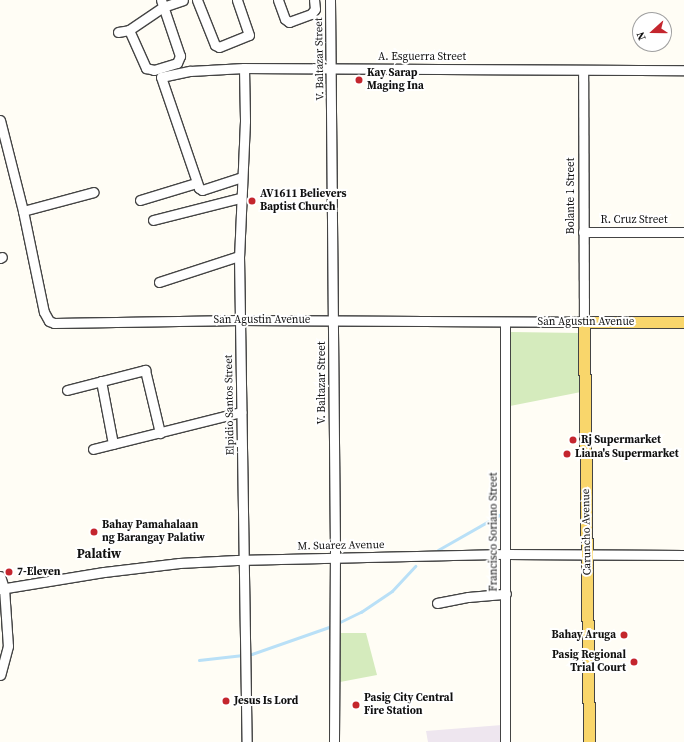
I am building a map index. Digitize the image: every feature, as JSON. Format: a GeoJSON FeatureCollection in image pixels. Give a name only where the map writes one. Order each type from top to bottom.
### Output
{"type":"FeatureCollection","features":[{"type":"Feature","properties":{"kind":"main road","name":"San Agustin Avenue"},"geometry":{"type":"LineString","coordinates":[[584,322],[684,322]]}},
{"type":"Feature","properties":{"kind":"main road","name":"Caruncho Avenue"},"geometry":{"type":"LineString","coordinates":[[584,322],[588,553],[589,742]]}},
{"type":"Feature","properties":{"kind":"street"},"geometry":{"type":"LineString","coordinates":[[118,32],[129,30],[162,3],[183,0]]}},
{"type":"Feature","properties":{"kind":"street"},"geometry":{"type":"LineString","coordinates":[[197,0],[215,45],[219,47],[249,35],[237,0]]}},
{"type":"Feature","properties":{"kind":"street"},"geometry":{"type":"LineString","coordinates":[[278,0],[285,19],[290,22],[311,14],[315,9],[314,0]]}},
{"type":"Feature","properties":{"kind":"street","name":"V. Baltazar Street"},"geometry":{"type":"LineString","coordinates":[[330,0],[333,68],[335,558],[334,742]]}},
{"type":"Feature","properties":{"kind":"street"},"geometry":{"type":"LineString","coordinates":[[129,30],[146,68],[154,70],[177,63],[180,56],[162,3]]}},
{"type":"Feature","properties":{"kind":"street","name":"A. Esguerra Street"},"geometry":{"type":"LineString","coordinates":[[196,183],[161,77],[190,72],[244,68],[684,70]]}},
{"type":"Feature","properties":{"kind":"street","name":"Elpidio Santos Street"},"geometry":{"type":"LineString","coordinates":[[244,68],[245,122],[240,198],[239,256],[247,742]]}},
{"type":"Feature","properties":{"kind":"street","name":"Bolante 1 Street"},"geometry":{"type":"LineString","coordinates":[[583,70],[584,322]]}},
{"type":"Feature","properties":{"kind":"street","name":"San Agustin Avenue"},"geometry":{"type":"LineString","coordinates":[[0,120],[23,211],[44,312],[49,321],[60,324],[241,320],[584,322]]}},
{"type":"Feature","properties":{"kind":"street"},"geometry":{"type":"LineString","coordinates":[[140,200],[196,183],[202,190],[242,177]]}},
{"type":"Feature","properties":{"kind":"street"},"geometry":{"type":"LineString","coordinates":[[23,211],[94,192]]}},
{"type":"Feature","properties":{"kind":"street"},"geometry":{"type":"LineString","coordinates":[[153,220],[240,198]]}},
{"type":"Feature","properties":{"kind":"street","name":"R. Cruz Street"},"geometry":{"type":"LineString","coordinates":[[583,232],[684,232]]}},
{"type":"Feature","properties":{"kind":"street"},"geometry":{"type":"LineString","coordinates":[[159,282],[239,256]]}},
{"type":"Feature","properties":{"kind":"street","name":"Francisco Soriano Street"},"geometry":{"type":"LineString","coordinates":[[505,322],[507,554],[506,742]]}},
{"type":"Feature","properties":{"kind":"street"},"geometry":{"type":"LineString","coordinates":[[66,390],[145,370],[160,433]]}},
{"type":"Feature","properties":{"kind":"street"},"geometry":{"type":"LineString","coordinates":[[101,381],[113,444]]}},
{"type":"Feature","properties":{"kind":"street"},"geometry":{"type":"LineString","coordinates":[[93,449],[242,412]]}},
{"type":"Feature","properties":{"kind":"street","name":"M. Suarez Avenue"},"geometry":{"type":"LineString","coordinates":[[2,589],[161,565],[243,560],[507,554],[684,554]]}},
{"type":"Feature","properties":{"kind":"street"},"geometry":{"type":"LineString","coordinates":[[0,576],[8,646],[0,676]]}},
{"type":"Feature","properties":{"kind":"street"},"geometry":{"type":"LineString","coordinates":[[437,603],[468,597],[506,594]]}},
{"type":"Feature","properties":{"kind":"shaded area"},"geometry":{"type":"Polygon","coordinates":[[[502,725],[502,742],[428,742],[426,731],[502,725]]]}},
{"type":"Feature","properties":{"kind":"green space"},"geometry":{"type":"Polygon","coordinates":[[[511,332],[581,333],[581,392],[510,406],[511,332]]]}},
{"type":"Feature","properties":{"kind":"green space"},"geometry":{"type":"Polygon","coordinates":[[[339,633],[366,633],[377,675],[340,682],[339,633]]]}},
{"type":"Feature","properties":{"kind":"waterway"},"geometry":{"type":"LineString","coordinates":[[438,550],[503,513]]}},
{"type":"Feature","properties":{"kind":"waterway"},"geometry":{"type":"LineString","coordinates":[[336,624],[361,612],[392,591],[415,566]]}},
{"type":"Feature","properties":{"kind":"waterway"},"geometry":{"type":"LineString","coordinates":[[199,660],[252,654],[332,626]]}},
{"type":"Feature","properties":{"kind":"place","name":"Kay Sarap Maging Ina"},"geometry":{"type":"Point","coordinates":[359,80]}},
{"type":"Feature","properties":{"kind":"place","name":"AV1611 Believers Baptist Church"},"geometry":{"type":"Point","coordinates":[252,201]}},
{"type":"Feature","properties":{"kind":"place","name":"Rj Supermarket"},"geometry":{"type":"Point","coordinates":[573,440]}},
{"type":"Feature","properties":{"kind":"place","name":"Liana's Supermarket"},"geometry":{"type":"Point","coordinates":[567,454]}},
{"type":"Feature","properties":{"kind":"place","name":"Bahay Pamahalaan ng Barangay Palatiw"},"geometry":{"type":"Point","coordinates":[94,532]}},
{"type":"Feature","properties":{"kind":"place","name":"7-Eleven"},"geometry":{"type":"Point","coordinates":[9,572]}},
{"type":"Feature","properties":{"kind":"place","name":"Bahay Aruga"},"geometry":{"type":"Point","coordinates":[624,635]}},
{"type":"Feature","properties":{"kind":"place","name":"Pasig Regional Trial Court"},"geometry":{"type":"Point","coordinates":[634,662]}},
{"type":"Feature","properties":{"kind":"place","name":"Jesus Is Lord"},"geometry":{"type":"Point","coordinates":[226,701]}},
{"type":"Feature","properties":{"kind":"place","name":"Pasig City Central Fire Station"},"geometry":{"type":"Point","coordinates":[356,705]}},
{"type":"Feature","properties":{"kind":"district","name":"Palatiw"},"geometry":{"type":"Point","coordinates":[99,554]}}]}
